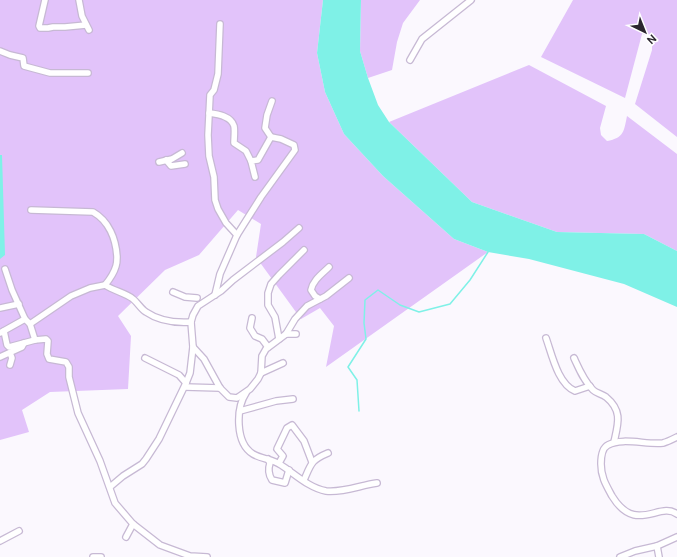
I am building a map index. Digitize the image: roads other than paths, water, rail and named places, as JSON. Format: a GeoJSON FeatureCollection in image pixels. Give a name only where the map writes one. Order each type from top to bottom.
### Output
{"type":"FeatureCollection","features":[{"type":"Feature","properties":{"kind":"street"},"geometry":{"type":"LineString","coordinates":[[45,0],[38,26],[40,28],[87,27],[80,9],[79,0]]}},
{"type":"Feature","properties":{"kind":"street"},"geometry":{"type":"LineString","coordinates":[[410,60],[422,39],[471,0]]}},
{"type":"Feature","properties":{"kind":"street"},"geometry":{"type":"LineString","coordinates":[[220,24],[218,74],[214,90],[210,96],[208,135],[209,156],[214,177],[215,200],[226,223],[237,235]]}},
{"type":"Feature","properties":{"kind":"street"},"geometry":{"type":"LineString","coordinates":[[0,51],[10,55],[22,57],[24,60],[24,66],[50,73],[88,73]]}},
{"type":"Feature","properties":{"kind":"street"},"geometry":{"type":"LineString","coordinates":[[215,295],[220,274],[237,235],[261,197],[295,150],[294,145],[291,143],[271,137],[265,128],[267,115],[272,101]]}},
{"type":"Feature","properties":{"kind":"street"},"geometry":{"type":"LineString","coordinates":[[209,113],[221,114],[229,119],[234,126],[234,143],[246,151],[256,177]]}},
{"type":"Feature","properties":{"kind":"street"},"geometry":{"type":"LineString","coordinates":[[251,161],[258,160],[271,137]]}},
{"type":"Feature","properties":{"kind":"street"},"geometry":{"type":"LineString","coordinates":[[182,153],[176,158],[162,161],[171,166],[185,164]]}},
{"type":"Feature","properties":{"kind":"street"},"geometry":{"type":"LineString","coordinates":[[30,324],[71,296],[90,288],[106,285],[117,265],[116,242],[110,230],[97,214],[93,212],[31,210]]}},
{"type":"Feature","properties":{"kind":"street"},"geometry":{"type":"LineString","coordinates":[[110,486],[146,460],[159,439],[186,385],[190,373],[193,347],[191,322],[198,306],[221,291],[299,228]]}},
{"type":"Feature","properties":{"kind":"street"},"geometry":{"type":"LineString","coordinates":[[279,339],[275,317],[268,305],[268,293],[271,284],[304,250]]}},
{"type":"Feature","properties":{"kind":"street"},"geometry":{"type":"LineString","coordinates":[[320,299],[315,296],[311,290],[313,282],[329,267]]}},
{"type":"Feature","properties":{"kind":"street"},"geometry":{"type":"LineString","coordinates":[[5,269],[25,319],[30,324],[35,340]]}},
{"type":"Feature","properties":{"kind":"street"},"geometry":{"type":"LineString","coordinates":[[349,278],[326,296],[307,306],[298,315],[286,334],[268,347],[262,356],[261,373],[244,396],[240,409],[239,431],[240,437],[245,446],[254,455],[279,463],[320,489],[328,491],[345,490],[377,483]]}},
{"type":"Feature","properties":{"kind":"street"},"geometry":{"type":"LineString","coordinates":[[106,285],[113,290],[132,298],[146,312],[160,319],[180,323],[191,322]]}},
{"type":"Feature","properties":{"kind":"street"},"geometry":{"type":"LineString","coordinates":[[173,292],[185,297],[197,298]]}},
{"type":"Feature","properties":{"kind":"street"},"geometry":{"type":"LineString","coordinates":[[0,308],[19,304]]}},
{"type":"Feature","properties":{"kind":"street"},"geometry":{"type":"LineString","coordinates":[[252,318],[249,325],[250,328],[255,336],[262,339],[268,347]]}},
{"type":"Feature","properties":{"kind":"street"},"geometry":{"type":"LineString","coordinates":[[25,319],[2,332],[7,345],[9,347],[24,342],[46,339],[48,341],[47,354],[49,359],[66,362],[78,413],[100,460],[115,503],[133,524],[160,545],[190,556],[207,557]]}},
{"type":"Feature","properties":{"kind":"street"},"geometry":{"type":"LineString","coordinates":[[286,334],[296,334]]}},
{"type":"Feature","properties":{"kind":"street"},"geometry":{"type":"LineString","coordinates":[[546,338],[560,377],[569,389],[576,391],[590,386]]}},
{"type":"Feature","properties":{"kind":"street"},"geometry":{"type":"LineString","coordinates":[[0,357],[22,347],[24,342]]}},
{"type":"Feature","properties":{"kind":"street"},"geometry":{"type":"LineString","coordinates":[[193,347],[204,359],[220,388],[240,409]]}},
{"type":"Feature","properties":{"kind":"street"},"geometry":{"type":"LineString","coordinates":[[10,353],[12,358],[10,364]]}},
{"type":"Feature","properties":{"kind":"street"},"geometry":{"type":"LineString","coordinates":[[145,358],[179,375],[186,385],[220,388]]}},
{"type":"Feature","properties":{"kind":"street"},"geometry":{"type":"LineString","coordinates":[[574,358],[581,373],[594,391],[608,398],[615,408],[619,417],[614,442]]}},
{"type":"Feature","properties":{"kind":"street"},"geometry":{"type":"LineString","coordinates":[[261,373],[283,363]]}},
{"type":"Feature","properties":{"kind":"street"},"geometry":{"type":"LineString","coordinates":[[229,397],[237,398],[250,389]]}},
{"type":"Feature","properties":{"kind":"street"},"geometry":{"type":"LineString","coordinates":[[240,409],[293,399]]}},
{"type":"Feature","properties":{"kind":"street"},"geometry":{"type":"LineString","coordinates":[[279,463],[282,456],[277,449],[287,428],[292,424],[304,440],[312,462]]}},
{"type":"Feature","properties":{"kind":"street"},"geometry":{"type":"LineString","coordinates":[[677,437],[663,443],[614,442],[606,446],[601,458],[602,477],[615,500],[629,513],[645,515],[671,511],[677,514]]}},
{"type":"Feature","properties":{"kind":"street"},"geometry":{"type":"LineString","coordinates":[[304,480],[312,462],[328,453]]}},
{"type":"Feature","properties":{"kind":"street"},"geometry":{"type":"LineString","coordinates":[[268,459],[270,463],[268,467],[269,476],[272,480],[285,483],[289,470]]}},
{"type":"Feature","properties":{"kind":"street"},"geometry":{"type":"LineString","coordinates":[[126,537],[133,524]]}},
{"type":"Feature","properties":{"kind":"street"},"geometry":{"type":"LineString","coordinates":[[0,548],[1,540],[19,530]]}},
{"type":"Feature","properties":{"kind":"street"},"geometry":{"type":"LineString","coordinates":[[620,557],[635,551],[657,546],[677,537]]}},
{"type":"Feature","properties":{"kind":"street"},"geometry":{"type":"LineString","coordinates":[[657,546],[659,557]]}},
{"type":"Feature","properties":{"kind":"street"},"geometry":{"type":"LineString","coordinates":[[94,557],[101,556]]}},
{"type":"Feature","properties":{"kind":"waterway"},"geometry":{"type":"LineString","coordinates":[[359,411],[357,380],[348,367],[366,339],[364,323],[365,300],[378,290],[400,305],[419,312],[450,304],[470,280],[488,252]]}}]}
